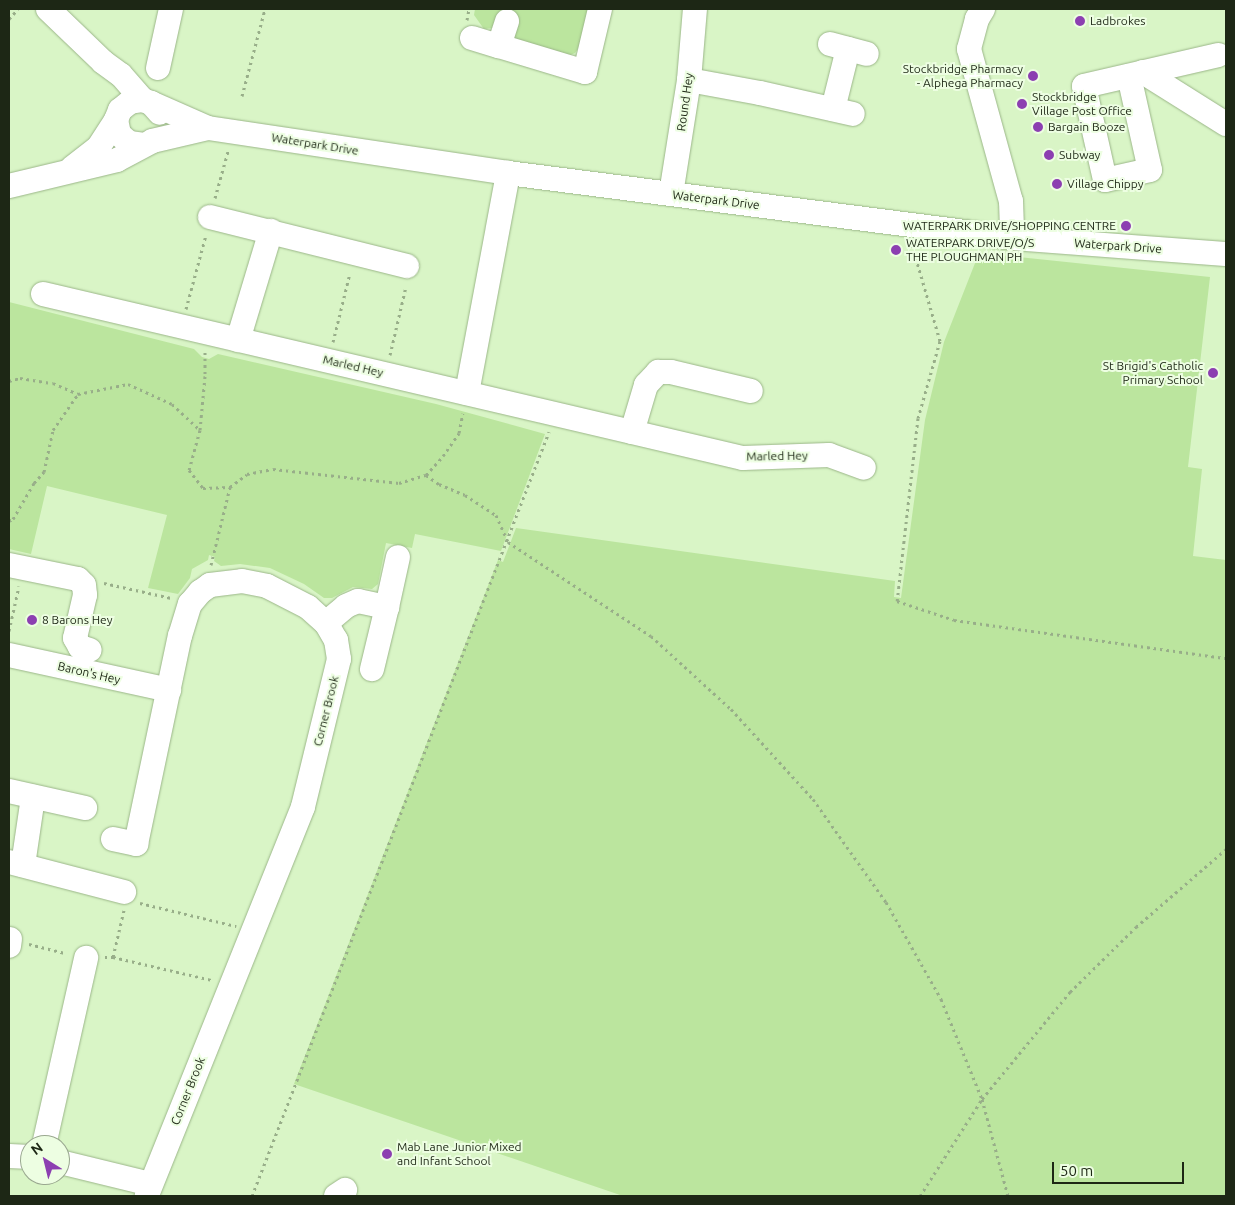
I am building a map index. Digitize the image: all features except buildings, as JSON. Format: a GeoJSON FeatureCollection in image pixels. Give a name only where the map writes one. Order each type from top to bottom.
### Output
{"type":"FeatureCollection","features":[{"type":"Feature","properties":{"kind":"street"},"geometry":{"type":"LineString","coordinates":[[48,9],[103,62],[121,75],[160,114],[162,122],[158,136],[148,143],[129,143],[123,139],[116,127],[117,118],[103,62]]}},
{"type":"Feature","properties":{"kind":"street"},"geometry":{"type":"LineString","coordinates":[[158,68],[171,9]]}},
{"type":"Feature","properties":{"kind":"street"},"geometry":{"type":"LineString","coordinates":[[472,38],[585,72],[600,9]]}},
{"type":"Feature","properties":{"kind":"street","name":"Round Hey"},"geometry":{"type":"LineString","coordinates":[[671,194],[689,80],[695,9]]}},
{"type":"Feature","properties":{"kind":"street"},"geometry":{"type":"LineString","coordinates":[[983,9],[977,19],[969,49],[1011,201],[1012,238]]}},
{"type":"Feature","properties":{"kind":"street"},"geometry":{"type":"LineString","coordinates":[[500,46],[508,21]]}},
{"type":"Feature","properties":{"kind":"street"},"geometry":{"type":"LineString","coordinates":[[689,80],[843,112],[848,49]]}},
{"type":"Feature","properties":{"kind":"street"},"geometry":{"type":"LineString","coordinates":[[1218,55],[1136,74],[1226,124]]}},
{"type":"Feature","properties":{"kind":"street","name":"Waterpark Drive"},"geometry":{"type":"LineString","coordinates":[[68,170],[98,148],[124,105],[137,100],[147,101],[208,128],[508,173],[1012,238],[1226,254]]}},
{"type":"Feature","properties":{"kind":"street","name":"Waterpark Drive"},"geometry":{"type":"LineString","coordinates":[[9,186],[68,170],[117,160],[128,156],[148,143],[208,128]]}},
{"type":"Feature","properties":{"kind":"street"},"geometry":{"type":"LineString","coordinates":[[467,393],[508,173]]}},
{"type":"Feature","properties":{"kind":"street"},"geometry":{"type":"LineString","coordinates":[[210,218],[407,266]]}},
{"type":"Feature","properties":{"kind":"street"},"geometry":{"type":"LineString","coordinates":[[238,340],[271,232]]}},
{"type":"Feature","properties":{"kind":"street","name":"Marled Hey"},"geometry":{"type":"LineString","coordinates":[[44,294],[467,393],[557,412],[743,458],[829,455],[864,468]]}},
{"type":"Feature","properties":{"kind":"street"},"geometry":{"type":"LineString","coordinates":[[632,432],[646,385],[658,372],[671,372],[751,391]]}},
{"type":"Feature","properties":{"kind":"street"},"geometry":{"type":"LineString","coordinates":[[372,669],[398,557]]}},
{"type":"Feature","properties":{"kind":"street"},"geometry":{"type":"LineString","coordinates":[[16,567],[78,579],[84,585]]}},
{"type":"Feature","properties":{"kind":"street","name":"Corner Brook"},"geometry":{"type":"LineString","coordinates":[[149,1190],[255,931],[303,807],[339,659],[336,640],[326,623],[308,607],[267,586],[242,581],[210,585]]}},
{"type":"Feature","properties":{"kind":"street","name":"Baron's Hey"},"geometry":{"type":"LineString","coordinates":[[82,656],[75,638],[85,595],[84,585]]}},
{"type":"Feature","properties":{"kind":"street"},"geometry":{"type":"LineString","coordinates":[[113,839],[136,844],[180,636],[190,604],[200,592],[210,585]]}},
{"type":"Feature","properties":{"kind":"street"},"geometry":{"type":"LineString","coordinates":[[326,623],[346,606],[358,600],[387,606]]}},
{"type":"Feature","properties":{"kind":"street","name":"Baron's Hey"},"geometry":{"type":"LineString","coordinates":[[9,655],[82,656],[169,690]]}},
{"type":"Feature","properties":{"kind":"street"},"geometry":{"type":"LineString","coordinates":[[9,791],[33,798],[85,808]]}},
{"type":"Feature","properties":{"kind":"street"},"geometry":{"type":"LineString","coordinates":[[33,798],[16,864],[126,896]]}},
{"type":"Feature","properties":{"kind":"street"},"geometry":{"type":"LineString","coordinates":[[46,1135],[86,958]]}},
{"type":"Feature","properties":{"kind":"street"},"geometry":{"type":"LineString","coordinates":[[70,1165],[149,1190]]}},
{"type":"Feature","properties":{"kind":"path"},"geometry":{"type":"LineString","coordinates":[[9,19],[18,9]]}},
{"type":"Feature","properties":{"kind":"path"},"geometry":{"type":"LineString","coordinates":[[242,96],[265,9]]}},
{"type":"Feature","properties":{"kind":"path"},"geometry":{"type":"LineString","coordinates":[[906,224],[940,341],[918,418],[897,601],[954,620],[1226,658]]}},
{"type":"Feature","properties":{"kind":"path"},"geometry":{"type":"LineString","coordinates":[[328,361],[354,253]]}},
{"type":"Feature","properties":{"kind":"path"},"geometry":{"type":"LineString","coordinates":[[385,374],[409,275],[407,266]]}},
{"type":"Feature","properties":{"kind":"path"},"geometry":{"type":"LineString","coordinates":[[204,332],[205,376],[200,430],[189,470],[204,488],[230,487],[247,474],[273,469],[398,483],[426,474],[443,456],[458,433],[467,393]]}},
{"type":"Feature","properties":{"kind":"path"},"geometry":{"type":"LineString","coordinates":[[9,381],[20,378],[53,383],[78,394],[128,384],[172,404],[200,430]]}},
{"type":"Feature","properties":{"kind":"path"},"geometry":{"type":"LineString","coordinates":[[9,521],[13,519],[34,483],[44,472],[53,430],[78,394]]}},
{"type":"Feature","properties":{"kind":"path"},"geometry":{"type":"LineString","coordinates":[[252,1196],[557,412]]}},
{"type":"Feature","properties":{"kind":"path"},"geometry":{"type":"LineString","coordinates":[[426,474],[439,484],[465,495],[496,515],[508,542],[651,636],[731,708],[813,799],[886,902],[941,999],[982,1099],[1008,1196]]}},
{"type":"Feature","properties":{"kind":"path"},"geometry":{"type":"LineString","coordinates":[[210,585],[212,556],[230,487]]}},
{"type":"Feature","properties":{"kind":"path"},"geometry":{"type":"LineString","coordinates":[[9,631],[16,567]]}},
{"type":"Feature","properties":{"kind":"path"},"geometry":{"type":"LineString","coordinates":[[84,585],[95,581],[190,604]]}},
{"type":"Feature","properties":{"kind":"path"},"geometry":{"type":"LineString","coordinates":[[920,1196],[982,1099],[1070,992],[1136,927],[1226,850]]}},
{"type":"Feature","properties":{"kind":"path"},"geometry":{"type":"LineString","coordinates":[[113,957],[126,896],[255,931]]}},
{"type":"Feature","properties":{"kind":"path"},"geometry":{"type":"LineString","coordinates":[[10,942],[86,958],[113,957],[232,985]]}},
{"type":"Feature","properties":{"kind":"green space"},"geometry":{"type":"Polygon","coordinates":[[[475,9],[589,9],[580,46],[575,53],[568,56],[515,40],[493,28],[484,29],[474,15],[475,9]]]}},
{"type":"Feature","properties":{"kind":"green space"},"geometry":{"type":"Polygon","coordinates":[[[979,253],[1210,277],[1188,467],[1202,469],[1193,556],[1226,560],[1226,1196],[623,1196],[294,1084],[498,560],[503,562],[516,528],[895,581],[894,597],[901,598],[925,420],[944,342],[979,253]]]}},
{"type":"Feature","properties":{"kind":"green space"},"geometry":{"type":"Polygon","coordinates":[[[9,302],[194,349],[202,357],[209,359],[218,354],[436,404],[545,434],[501,551],[415,534],[412,548],[386,543],[378,584],[372,589],[353,587],[332,598],[324,598],[304,584],[270,568],[240,564],[221,566],[214,561],[215,557],[209,555],[208,560],[192,569],[190,578],[178,594],[148,588],[167,515],[47,486],[31,554],[9,549],[9,302]]]}},
{"type":"Feature","properties":{"kind":"place","name":"Ladbrokes"},"geometry":{"type":"Point","coordinates":[1080,21]}},
{"type":"Feature","properties":{"kind":"place","name":"Stockbridge Pharmacy - Alphega Pharmacy"},"geometry":{"type":"Point","coordinates":[1033,76]}},
{"type":"Feature","properties":{"kind":"place","name":"Stockbridge Village Post Office"},"geometry":{"type":"Point","coordinates":[1022,104]}},
{"type":"Feature","properties":{"kind":"place","name":"Bargain Booze"},"geometry":{"type":"Point","coordinates":[1038,127]}},
{"type":"Feature","properties":{"kind":"place","name":"Subway"},"geometry":{"type":"Point","coordinates":[1049,155]}},
{"type":"Feature","properties":{"kind":"place","name":"Village Chippy"},"geometry":{"type":"Point","coordinates":[1057,184]}},
{"type":"Feature","properties":{"kind":"place","name":"WATERPARK DRIVE/SHOPPING CENTRE"},"geometry":{"type":"Point","coordinates":[1126,226]}},
{"type":"Feature","properties":{"kind":"place","name":"WATERPARK DRIVE/O/S THE PLOUGHMAN PH"},"geometry":{"type":"Point","coordinates":[896,250]}},
{"type":"Feature","properties":{"kind":"place","name":"St Brigid's Catholic Primary School"},"geometry":{"type":"Point","coordinates":[1213,373]}},
{"type":"Feature","properties":{"kind":"place","name":"8 Barons Hey"},"geometry":{"type":"Point","coordinates":[32,620]}},
{"type":"Feature","properties":{"kind":"place","name":"Mab Lane Junior Mixed and Infant School"},"geometry":{"type":"Point","coordinates":[387,1154]}}]}
